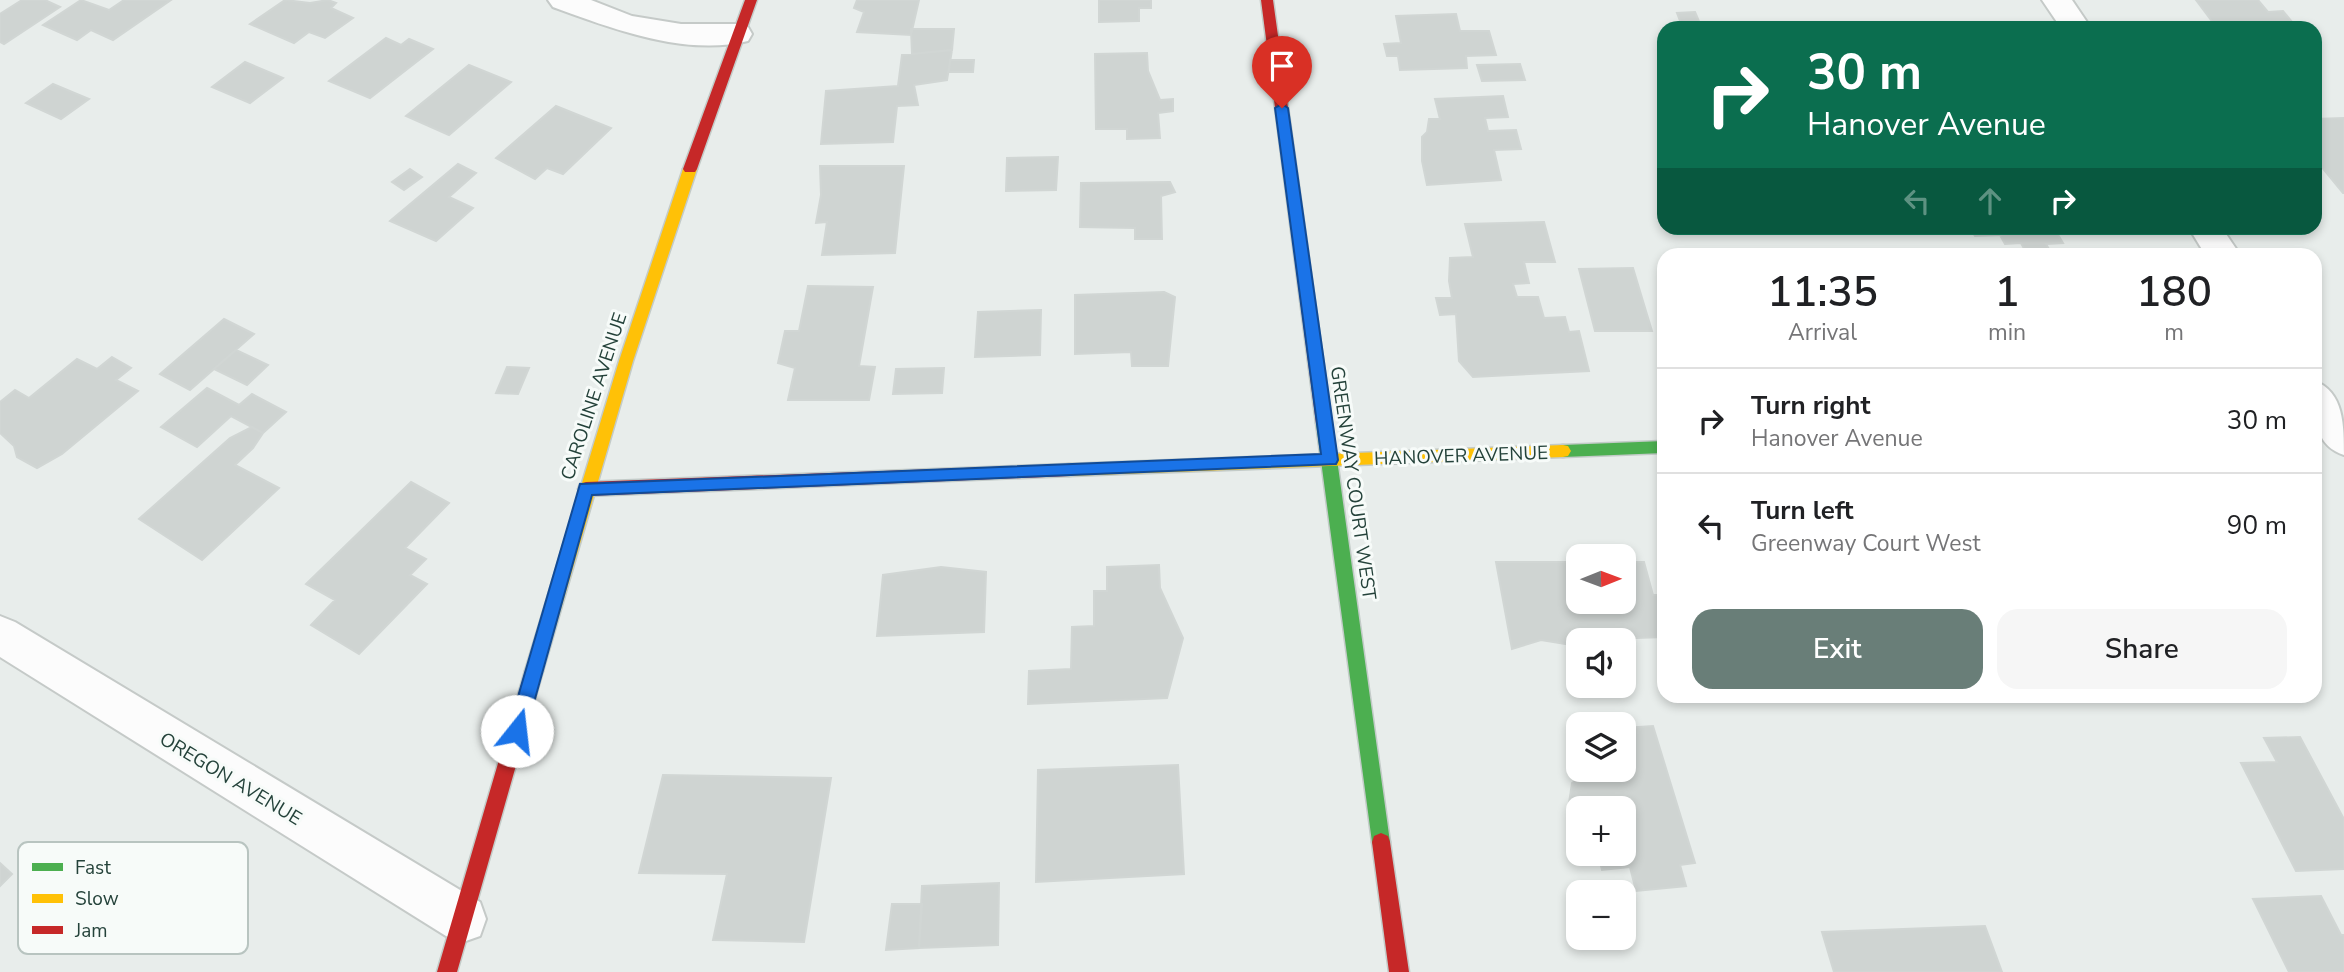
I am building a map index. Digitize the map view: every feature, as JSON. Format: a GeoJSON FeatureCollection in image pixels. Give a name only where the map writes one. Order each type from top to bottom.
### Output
{"type":"FeatureCollection","features":[{"type":"Feature","properties":{"kind":"street"},"geometry":{"type":"LineString","coordinates":[[563,0],[626,24],[681,34],[737,34]]}},
{"type":"Feature","properties":{"kind":"street","name":"CAROLINE AVENUE"},"geometry":{"type":"LineString","coordinates":[[447,972],[586,489],[673,215],[751,0]]}},
{"type":"Feature","properties":{"kind":"street","name":"GREENWAY COURT WEST"},"geometry":{"type":"LineString","coordinates":[[1267,0],[1399,972]]}},
{"type":"Feature","properties":{"kind":"street"},"geometry":{"type":"LineString","coordinates":[[2057,0],[2071,21]]}},
{"type":"Feature","properties":{"kind":"street","name":"HANOVER AVENUE"},"geometry":{"type":"LineString","coordinates":[[586,489],[1657,447]]}},
{"type":"Feature","properties":{"kind":"street","name":"OREGON AVENUE"},"geometry":{"type":"LineString","coordinates":[[0,635],[463,919]]}},
{"type":"Feature","properties":{"kind":"building"},"geometry":{"type":"Polygon","coordinates":[[[22,0],[45,0],[60,7],[4,44],[0,42],[0,14],[22,0]]]}},
{"type":"Feature","properties":{"kind":"building"},"geometry":{"type":"Polygon","coordinates":[[[81,0],[109,10],[124,0],[171,0],[113,40],[91,30],[77,40],[43,25],[81,0]]]}},
{"type":"Feature","properties":{"kind":"building"},"geometry":{"type":"Polygon","coordinates":[[[285,0],[310,3],[328,0],[336,3],[331,8],[353,18],[325,38],[309,32],[294,43],[250,24],[285,0]]]}},
{"type":"Feature","properties":{"kind":"building"},"geometry":{"type":"Polygon","coordinates":[[[857,0],[919,0],[911,35],[857,32],[864,12],[854,8],[857,0]]]}},
{"type":"Feature","properties":{"kind":"building"},"geometry":{"type":"Polygon","coordinates":[[[1099,0],[1151,0],[1151,8],[1139,8],[1139,21],[1099,22],[1099,0]]]}},
{"type":"Feature","properties":{"kind":"building"},"geometry":{"type":"Polygon","coordinates":[[[2196,0],[2258,0],[2268,12],[2283,11],[2291,21],[2212,21],[2196,0]]]}},
{"type":"Feature","properties":{"kind":"building"},"geometry":{"type":"Polygon","coordinates":[[[1695,12],[1699,21],[1680,21],[1677,13],[1695,12]]]}},
{"type":"Feature","properties":{"kind":"building"},"geometry":{"type":"Polygon","coordinates":[[[1456,14],[1460,31],[1489,31],[1496,55],[1466,56],[1467,68],[1400,70],[1398,56],[1387,56],[1384,44],[1401,43],[1396,16],[1456,14]]]}},
{"type":"Feature","properties":{"kind":"building"},"geometry":{"type":"Polygon","coordinates":[[[911,29],[954,29],[952,50],[912,54],[911,29]]]}},
{"type":"Feature","properties":{"kind":"building"},"geometry":{"type":"Polygon","coordinates":[[[386,38],[401,45],[409,39],[433,49],[370,98],[329,81],[386,38]]]}},
{"type":"Feature","properties":{"kind":"building"},"geometry":{"type":"Polygon","coordinates":[[[952,50],[947,80],[914,85],[918,105],[897,106],[893,142],[821,144],[826,91],[898,86],[902,55],[952,50]]]}},
{"type":"Feature","properties":{"kind":"building"},"geometry":{"type":"Polygon","coordinates":[[[1147,53],[1148,71],[1160,100],[1173,99],[1173,111],[1158,113],[1160,138],[1127,139],[1127,129],[1096,129],[1095,54],[1147,53]]]}},
{"type":"Feature","properties":{"kind":"building"},"geometry":{"type":"Polygon","coordinates":[[[950,60],[974,60],[973,72],[949,72],[950,60]]]}},
{"type":"Feature","properties":{"kind":"building"},"geometry":{"type":"Polygon","coordinates":[[[245,62],[283,78],[250,103],[212,87],[245,62]]]}},
{"type":"Feature","properties":{"kind":"building"},"geometry":{"type":"Polygon","coordinates":[[[1520,64],[1525,80],[1482,81],[1477,65],[1520,64]]]}},
{"type":"Feature","properties":{"kind":"building"},"geometry":{"type":"Polygon","coordinates":[[[469,65],[511,82],[449,135],[406,116],[469,65]]]}},
{"type":"Feature","properties":{"kind":"building"},"geometry":{"type":"Polygon","coordinates":[[[53,84],[89,99],[61,119],[26,103],[53,84]]]}},
{"type":"Feature","properties":{"kind":"building"},"geometry":{"type":"Polygon","coordinates":[[[1503,96],[1508,117],[1485,118],[1488,131],[1516,130],[1521,149],[1494,150],[1501,180],[1427,185],[1422,161],[1422,137],[1427,132],[1429,119],[1440,119],[1435,99],[1503,96]]]}},
{"type":"Feature","properties":{"kind":"building"},"geometry":{"type":"Polygon","coordinates":[[[556,106],[611,128],[563,174],[547,168],[535,179],[496,158],[556,106]]]}},
{"type":"Feature","properties":{"kind":"building"},"geometry":{"type":"Polygon","coordinates":[[[2344,118],[2344,193],[2322,168],[2322,119],[2344,118]]]}},
{"type":"Feature","properties":{"kind":"building"},"geometry":{"type":"Polygon","coordinates":[[[1058,157],[1056,190],[1006,191],[1007,158],[1058,157]]]}},
{"type":"Feature","properties":{"kind":"building"},"geometry":{"type":"Polygon","coordinates":[[[458,164],[476,173],[449,197],[473,208],[436,241],[390,221],[458,164]]]}},
{"type":"Feature","properties":{"kind":"building"},"geometry":{"type":"Polygon","coordinates":[[[820,166],[904,166],[895,253],[822,255],[827,222],[816,223],[821,195],[820,166]]]}},
{"type":"Feature","properties":{"kind":"building"},"geometry":{"type":"Polygon","coordinates":[[[410,169],[422,177],[404,190],[392,182],[410,169]]]}},
{"type":"Feature","properties":{"kind":"building"},"geometry":{"type":"Polygon","coordinates":[[[1170,182],[1175,192],[1161,196],[1162,239],[1135,239],[1135,228],[1080,227],[1081,183],[1170,182]]]}},
{"type":"Feature","properties":{"kind":"building"},"geometry":{"type":"Polygon","coordinates":[[[1544,222],[1555,262],[1524,262],[1529,283],[1513,284],[1517,297],[1538,297],[1544,318],[1565,317],[1569,332],[1579,331],[1589,371],[1473,377],[1459,361],[1456,314],[1440,315],[1436,298],[1452,298],[1449,281],[1450,258],[1473,257],[1465,224],[1544,222]]]}},
{"type":"Feature","properties":{"kind":"building"},"geometry":{"type":"Polygon","coordinates":[[[2000,235],[2058,235],[2063,243],[2046,244],[2048,248],[2024,248],[2021,243],[2005,244],[2000,235]]]}},
{"type":"Feature","properties":{"kind":"building"},"geometry":{"type":"Polygon","coordinates":[[[1633,268],[1652,331],[1595,331],[1579,269],[1633,268]]]}},
{"type":"Feature","properties":{"kind":"building"},"geometry":{"type":"Polygon","coordinates":[[[808,286],[873,287],[859,366],[875,367],[869,400],[788,400],[795,368],[778,363],[785,331],[799,331],[808,286]]]}},
{"type":"Feature","properties":{"kind":"building"},"geometry":{"type":"Polygon","coordinates":[[[1164,292],[1175,297],[1168,366],[1132,366],[1131,352],[1075,354],[1075,295],[1164,292]]]}},
{"type":"Feature","properties":{"kind":"building"},"geometry":{"type":"Polygon","coordinates":[[[1041,310],[1040,355],[975,357],[978,312],[1041,310]]]}},
{"type":"Feature","properties":{"kind":"building"},"geometry":{"type":"Polygon","coordinates":[[[224,319],[254,334],[190,390],[160,374],[224,319]]]}},
{"type":"Feature","properties":{"kind":"building"},"geometry":{"type":"Polygon","coordinates":[[[236,350],[268,365],[247,385],[214,369],[236,350]]]}},
{"type":"Feature","properties":{"kind":"building"},"geometry":{"type":"Polygon","coordinates":[[[112,357],[131,368],[116,380],[138,391],[62,454],[37,468],[17,457],[14,446],[0,433],[0,402],[15,390],[29,398],[77,359],[97,369],[112,357]]]}},
{"type":"Feature","properties":{"kind":"building"},"geometry":{"type":"Polygon","coordinates":[[[507,367],[529,368],[518,394],[496,393],[507,367]]]}},
{"type":"Feature","properties":{"kind":"building"},"geometry":{"type":"Polygon","coordinates":[[[944,368],[942,393],[893,394],[896,369],[944,368]]]}},
{"type":"Feature","properties":{"kind":"building"},"geometry":{"type":"Polygon","coordinates":[[[207,388],[239,405],[252,394],[286,412],[263,433],[231,416],[197,447],[161,427],[207,388]]]}},
{"type":"Feature","properties":{"kind":"building"},"geometry":{"type":"Polygon","coordinates":[[[252,427],[263,433],[253,448],[235,465],[279,488],[202,560],[139,519],[230,438],[252,427]]]}},
{"type":"Feature","properties":{"kind":"building"},"geometry":{"type":"Polygon","coordinates":[[[411,482],[449,503],[405,548],[426,559],[410,575],[427,584],[359,654],[311,625],[335,600],[306,584],[411,482]]]}},
{"type":"Feature","properties":{"kind":"building"},"geometry":{"type":"Polygon","coordinates":[[[1496,562],[1566,562],[1566,614],[1636,614],[1636,562],[1644,562],[1653,595],[1657,595],[1657,637],[1636,638],[1636,628],[1566,628],[1566,644],[1541,640],[1512,649],[1496,562]]]}},
{"type":"Feature","properties":{"kind":"building"},"geometry":{"type":"Polygon","coordinates":[[[1159,565],[1160,588],[1183,638],[1167,698],[1028,704],[1029,671],[1071,669],[1072,627],[1094,626],[1094,591],[1107,591],[1107,567],[1159,565]]]}},
{"type":"Feature","properties":{"kind":"building"},"geometry":{"type":"Polygon","coordinates":[[[941,567],[986,572],[984,632],[877,636],[883,575],[941,567]]]}},
{"type":"Feature","properties":{"kind":"building"},"geometry":{"type":"Polygon","coordinates":[[[1653,726],[1695,863],[1680,865],[1686,886],[1636,891],[1636,880],[1633,880],[1630,867],[1602,870],[1601,866],[1636,866],[1636,796],[1570,796],[1574,782],[1636,782],[1636,727],[1653,726]]]}},
{"type":"Feature","properties":{"kind":"building"},"geometry":{"type":"Polygon","coordinates":[[[2300,737],[2344,819],[2344,869],[2296,871],[2241,763],[2277,762],[2264,738],[2300,737]]]}},
{"type":"Feature","properties":{"kind":"building"},"geometry":{"type":"Polygon","coordinates":[[[1178,765],[1184,874],[1036,882],[1038,770],[1178,765]]]}},
{"type":"Feature","properties":{"kind":"building"},"geometry":{"type":"Polygon","coordinates":[[[663,775],[831,778],[804,942],[713,940],[727,874],[639,873],[663,775]]]}},
{"type":"Feature","properties":{"kind":"building"},"geometry":{"type":"Polygon","coordinates":[[[0,863],[12,874],[0,886],[0,863]]]}},
{"type":"Feature","properties":{"kind":"building"},"geometry":{"type":"Polygon","coordinates":[[[999,883],[998,945],[919,948],[922,886],[999,883]]]}},
{"type":"Feature","properties":{"kind":"building"},"geometry":{"type":"Polygon","coordinates":[[[2321,896],[2341,935],[2344,935],[2344,972],[2289,972],[2253,899],[2321,896]]]}},
{"type":"Feature","properties":{"kind":"building"},"geometry":{"type":"Polygon","coordinates":[[[892,904],[922,904],[919,948],[886,950],[892,904]]]}},
{"type":"Feature","properties":{"kind":"building"},"geometry":{"type":"Polygon","coordinates":[[[1985,926],[2002,972],[1834,972],[1822,932],[1985,926]]]}},
{"type":"Feature","properties":{"kind":"traffic: fast"},"geometry":{"type":"LineString","coordinates":[[1324,423],[1381,842]]}},
{"type":"Feature","properties":{"kind":"traffic: fast"},"geometry":{"type":"LineString","coordinates":[[1563,451],[1657,447]]}},
{"type":"Feature","properties":{"kind":"traffic: slow"},"geometry":{"type":"LineString","coordinates":[[534,671],[626,361],[690,169]]}},
{"type":"Feature","properties":{"kind":"traffic: slow"},"geometry":{"type":"LineString","coordinates":[[1069,470],[1563,451]]}},
{"type":"Feature","properties":{"kind":"traffic: jam"},"geometry":{"type":"LineString","coordinates":[[690,169],[751,0]]}},
{"type":"Feature","properties":{"kind":"traffic: jam"},"geometry":{"type":"LineString","coordinates":[[1267,0],[1324,423]]}},
{"type":"Feature","properties":{"kind":"traffic: jam"},"geometry":{"type":"LineString","coordinates":[[586,489],[1069,470]]}},
{"type":"Feature","properties":{"kind":"traffic: jam"},"geometry":{"type":"LineString","coordinates":[[447,972],[534,671]]}},
{"type":"Feature","properties":{"kind":"traffic: jam"},"geometry":{"type":"LineString","coordinates":[[1381,842],[1399,972]]}},
{"type":"Feature","properties":{"kind":"route"},"geometry":{"type":"LineString","coordinates":[[517,731],[586,489],[1330,460],[1282,108]]}}]}
